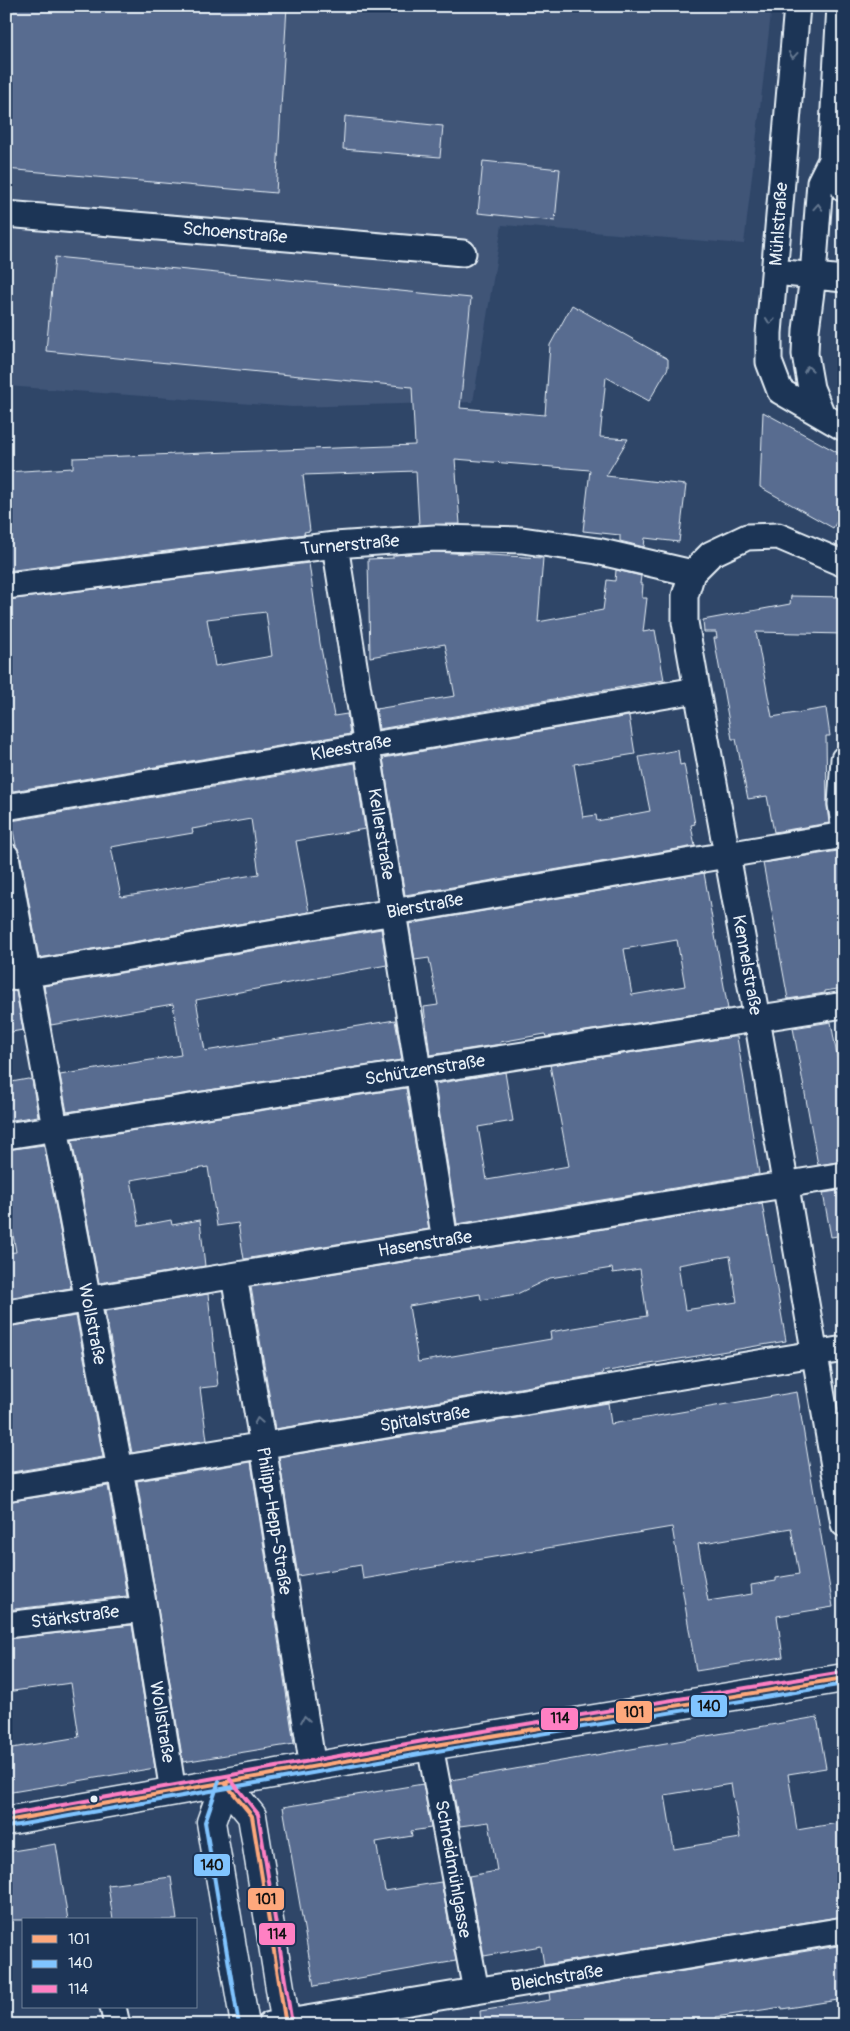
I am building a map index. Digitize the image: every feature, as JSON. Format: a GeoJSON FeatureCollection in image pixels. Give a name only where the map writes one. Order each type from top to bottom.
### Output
{"type":"FeatureCollection","features":[{"type":"Feature","properties":{"kind":"main road"},"geometry":{"type":"LineString","coordinates":[[6,1821],[430,1746],[844,1678]]}},
{"type":"Feature","properties":{"kind":"main road"},"geometry":{"type":"LineString","coordinates":[[225,1783],[252,1816],[281,2024]]}},
{"type":"Feature","properties":{"kind":"main road"},"geometry":{"type":"LineString","coordinates":[[225,1783],[211,1822],[245,2025]]}},
{"type":"Feature","properties":{"kind":"street","name":"Mühlstraße"},"geometry":{"type":"LineString","coordinates":[[797,6],[769,333],[770,362],[780,391],[844,428]]}},
{"type":"Feature","properties":{"kind":"street"},"geometry":{"type":"LineString","coordinates":[[822,415],[811,388],[805,354],[806,330],[813,276],[820,182],[831,160],[840,6]]}},
{"type":"Feature","properties":{"kind":"street"},"geometry":{"type":"LineString","coordinates":[[831,160],[844,189]]}},
{"type":"Feature","properties":{"kind":"street","name":"Schoenstraße"},"geometry":{"type":"LineString","coordinates":[[6,214],[463,253]]}},
{"type":"Feature","properties":{"kind":"street"},"geometry":{"type":"LineString","coordinates":[[775,272],[844,278]]}},
{"type":"Feature","properties":{"kind":"street","name":"Kennelstraße"},"geometry":{"type":"LineString","coordinates":[[844,564],[778,536],[747,537],[711,554],[692,573],[685,596],[685,622],[757,1019],[844,1524]]}},
{"type":"Feature","properties":{"kind":"street","name":"Turnerstraße"},"geometry":{"type":"LineString","coordinates":[[6,586],[335,545],[435,538],[522,540],[597,550],[692,573]]}},
{"type":"Feature","properties":{"kind":"street","name":"Kellerstraße"},"geometry":{"type":"LineString","coordinates":[[335,545],[445,1241]]}},
{"type":"Feature","properties":{"kind":"street","name":"Kleestraße"},"geometry":{"type":"LineString","coordinates":[[6,807],[697,690]]}},
{"type":"Feature","properties":{"kind":"street"},"geometry":{"type":"LineString","coordinates":[[844,759],[841,804],[844,826]]}},
{"type":"Feature","properties":{"kind":"street","name":"Bierstraße"},"geometry":{"type":"LineString","coordinates":[[18,976],[844,835]]}},
{"type":"Feature","properties":{"kind":"street","name":"Wollstraße"},"geometry":{"type":"LineString","coordinates":[[6,856],[18,976],[55,1128],[88,1300],[120,1469],[173,1792]]}},
{"type":"Feature","properties":{"kind":"street","name":"Schützenstraße"},"geometry":{"type":"LineString","coordinates":[[6,1136],[844,1005]]}},
{"type":"Feature","properties":{"kind":"street","name":"Hasenstraße"},"geometry":{"type":"LineString","coordinates":[[6,1313],[844,1175]]}},
{"type":"Feature","properties":{"kind":"street","name":"Philipp-Hepp-Straße"},"geometry":{"type":"LineString","coordinates":[[234,1276],[263,1446],[313,1768]]}},
{"type":"Feature","properties":{"kind":"street","name":"Spitalstraße"},"geometry":{"type":"LineString","coordinates":[[6,1488],[844,1349]]}},
{"type":"Feature","properties":{"kind":"street","name":"Stärkstraße"},"geometry":{"type":"LineString","coordinates":[[6,1625],[144,1609]]}},
{"type":"Feature","properties":{"kind":"street","name":"Schneidmühlgasse"},"geometry":{"type":"LineString","coordinates":[[430,1746],[476,1991]]}},
{"type":"Feature","properties":{"kind":"street","name":"Bleichstraße"},"geometry":{"type":"LineString","coordinates":[[281,2024],[844,1930]]}},
{"type":"Feature","properties":{"kind":"street"},"geometry":{"type":"LineString","coordinates":[[113,2008],[117,2025]]}},
{"type":"Feature","properties":{"kind":"shaded area"},"geometry":{"type":"Polygon","coordinates":[[[6,6],[770,6],[771,14],[744,244],[502,225],[473,402],[292,407],[6,386],[6,6]]]}},
{"type":"Feature","properties":{"kind":"building"},"geometry":{"type":"Polygon","coordinates":[[[6,6],[287,6],[276,193],[6,169],[6,6]]]}},
{"type":"Feature","properties":{"kind":"building"},"geometry":{"type":"Polygon","coordinates":[[[345,116],[443,126],[440,157],[343,149],[345,116]]]}},
{"type":"Feature","properties":{"kind":"building"},"geometry":{"type":"Polygon","coordinates":[[[483,161],[560,169],[555,221],[478,213],[483,161]]]}},
{"type":"Feature","properties":{"kind":"building"},"geometry":{"type":"Polygon","coordinates":[[[55,257],[471,298],[460,408],[545,415],[550,345],[572,305],[668,359],[668,368],[649,401],[606,377],[600,437],[628,439],[606,476],[686,485],[679,542],[645,538],[644,547],[620,541],[620,535],[583,531],[590,470],[455,459],[460,524],[419,525],[416,471],[303,475],[310,531],[304,532],[305,534],[6,571],[6,472],[73,468],[73,458],[415,445],[412,387],[46,351],[55,257]]]}},
{"type":"Feature","properties":{"kind":"building"},"geometry":{"type":"Polygon","coordinates":[[[763,412],[844,456],[844,509],[833,528],[760,487],[763,412]]]}},
{"type":"Feature","properties":{"kind":"building"},"geometry":{"type":"Polygon","coordinates":[[[435,552],[543,558],[538,622],[603,610],[607,580],[615,581],[616,570],[641,576],[640,584],[643,584],[642,598],[647,598],[643,632],[655,630],[664,680],[379,729],[376,709],[455,696],[445,644],[370,657],[368,559],[393,558],[393,555],[435,552]]]}},
{"type":"Feature","properties":{"kind":"building"},"geometry":{"type":"Polygon","coordinates":[[[309,563],[320,643],[334,716],[347,714],[350,734],[7,792],[6,600],[309,563]],[[266,612],[207,619],[215,666],[272,656],[266,612]]]}},
{"type":"Feature","properties":{"kind":"building"},"geometry":{"type":"Polygon","coordinates":[[[791,596],[844,597],[844,634],[756,632],[772,717],[826,708],[830,736],[826,736],[829,823],[774,832],[767,796],[748,799],[736,739],[732,739],[714,638],[717,638],[716,632],[704,632],[703,620],[790,604],[791,596]]]}},
{"type":"Feature","properties":{"kind":"building"},"geometry":{"type":"Polygon","coordinates":[[[629,716],[635,754],[574,764],[583,817],[596,815],[597,821],[650,811],[639,757],[678,750],[680,765],[684,764],[695,824],[691,825],[695,846],[405,895],[383,758],[629,716]]]}},
{"type":"Feature","properties":{"kind":"building"},"geometry":{"type":"Polygon","coordinates":[[[355,763],[365,829],[296,841],[309,912],[39,958],[20,853],[16,846],[11,821],[355,763]],[[251,819],[192,829],[193,833],[111,847],[121,897],[259,874],[251,819]]]}},
{"type":"Feature","properties":{"kind":"building"},"geometry":{"type":"Polygon","coordinates":[[[844,850],[844,988],[788,999],[763,863],[844,850]]]}},
{"type":"Feature","properties":{"kind":"building"},"geometry":{"type":"Polygon","coordinates":[[[704,873],[728,1009],[546,1037],[545,1034],[500,1042],[501,1044],[430,1055],[424,1007],[438,1005],[429,958],[415,960],[409,924],[704,873]],[[677,940],[624,949],[632,995],[685,986],[677,940]]]}},
{"type":"Feature","properties":{"kind":"building"},"geometry":{"type":"Polygon","coordinates":[[[381,929],[387,965],[196,1000],[205,1051],[395,1020],[402,1060],[67,1112],[60,1075],[181,1055],[173,1004],[51,1025],[44,986],[381,929]]]}},
{"type":"Feature","properties":{"kind":"building"},"geometry":{"type":"Polygon","coordinates":[[[16,991],[23,1030],[6,1033],[6,992],[16,991]]]}},
{"type":"Feature","properties":{"kind":"building"},"geometry":{"type":"Polygon","coordinates":[[[831,1022],[839,1067],[844,1066],[844,1161],[818,1165],[793,1028],[831,1022]]]}},
{"type":"Feature","properties":{"kind":"building"},"geometry":{"type":"Polygon","coordinates":[[[737,1037],[759,1174],[457,1224],[435,1084],[505,1072],[513,1121],[478,1127],[487,1180],[569,1166],[550,1065],[737,1037]]]}},
{"type":"Feature","properties":{"kind":"building"},"geometry":{"type":"Polygon","coordinates":[[[32,1080],[38,1116],[6,1121],[6,1083],[32,1080]]]}},
{"type":"Feature","properties":{"kind":"building"},"geometry":{"type":"Polygon","coordinates":[[[406,1088],[429,1229],[244,1259],[238,1223],[217,1226],[208,1167],[131,1180],[139,1226],[171,1220],[172,1225],[200,1220],[205,1266],[99,1283],[72,1140],[406,1088]]]}},
{"type":"Feature","properties":{"kind":"building"},"geometry":{"type":"Polygon","coordinates":[[[44,1145],[71,1288],[6,1298],[6,1253],[16,1252],[6,1194],[6,1150],[44,1145]]]}},
{"type":"Feature","properties":{"kind":"building"},"geometry":{"type":"Polygon","coordinates":[[[844,1190],[844,1235],[831,1237],[823,1193],[844,1190]]]}},
{"type":"Feature","properties":{"kind":"building"},"geometry":{"type":"Polygon","coordinates":[[[762,1203],[786,1341],[275,1429],[251,1287],[762,1203]],[[730,1256],[678,1265],[685,1310],[737,1302],[730,1256]],[[612,1268],[550,1278],[517,1294],[481,1300],[480,1294],[409,1306],[418,1362],[551,1339],[550,1332],[647,1316],[640,1269],[613,1273],[612,1268]]]}},
{"type":"Feature","properties":{"kind":"building"},"geometry":{"type":"Polygon","coordinates":[[[208,1294],[218,1386],[200,1388],[207,1440],[132,1453],[105,1311],[208,1294]]]}},
{"type":"Feature","properties":{"kind":"building"},"geometry":{"type":"Polygon","coordinates":[[[76,1316],[103,1457],[6,1473],[6,1327],[76,1316]]]}},
{"type":"Feature","properties":{"kind":"building"},"geometry":{"type":"Polygon","coordinates":[[[797,1392],[833,1607],[777,1616],[783,1657],[696,1671],[672,1527],[363,1579],[361,1565],[298,1576],[279,1457],[608,1403],[611,1424],[797,1392]],[[791,1528],[698,1544],[708,1601],[752,1594],[751,1585],[776,1581],[776,1578],[799,1574],[791,1528]]]}},
{"type":"Feature","properties":{"kind":"building"},"geometry":{"type":"Polygon","coordinates":[[[251,1462],[294,1744],[183,1762],[137,1481],[251,1462]]]}},
{"type":"Feature","properties":{"kind":"building"},"geometry":{"type":"Polygon","coordinates":[[[108,1486],[127,1596],[6,1610],[6,1502],[108,1486]]]}},
{"type":"Feature","properties":{"kind":"building"},"geometry":{"type":"Polygon","coordinates":[[[132,1625],[155,1768],[6,1793],[6,1749],[79,1737],[71,1683],[6,1692],[6,1639],[132,1625]]]}},
{"type":"Feature","properties":{"kind":"building"},"geometry":{"type":"Polygon","coordinates":[[[817,1717],[826,1768],[788,1774],[797,1830],[844,1822],[844,1916],[544,1965],[541,1946],[484,1956],[469,1876],[497,1871],[489,1822],[460,1826],[451,1780],[817,1717]],[[731,1784],[665,1795],[674,1849],[740,1838],[731,1784]]]}},
{"type":"Feature","properties":{"kind":"building"},"geometry":{"type":"Polygon","coordinates":[[[423,1784],[431,1828],[411,1831],[412,1836],[376,1842],[385,1891],[441,1882],[456,1961],[314,1986],[283,1807],[423,1784]]]}},
{"type":"Feature","properties":{"kind":"building"},"geometry":{"type":"Polygon","coordinates":[[[56,1844],[68,1918],[6,1920],[6,1852],[56,1844]]]}},
{"type":"Feature","properties":{"kind":"building"},"geometry":{"type":"Polygon","coordinates":[[[171,1877],[177,1918],[113,1918],[108,1885],[171,1877]]]}},
{"type":"Feature","properties":{"kind":"building"},"geometry":{"type":"Polygon","coordinates":[[[844,1945],[844,1999],[716,2017],[717,2025],[481,2025],[480,2011],[550,2000],[549,1993],[844,1945]]]}},
{"type":"Feature","properties":{"kind":"transit line","name":"114"},"geometry":{"type":"LineString","coordinates":[[6,1815],[429,1740],[843,1672]]}},
{"type":"Feature","properties":{"kind":"transit line","name":"101"},"geometry":{"type":"LineString","coordinates":[[6,1821],[430,1746],[844,1678]]}},
{"type":"Feature","properties":{"kind":"transit line","name":"140"},"geometry":{"type":"LineString","coordinates":[[7,1827],[431,1752],[844,1684]]}},
{"type":"Feature","properties":{"kind":"transit line","name":"114"},"geometry":{"type":"LineString","coordinates":[[230,1779],[258,1814],[292,2024]]}},
{"type":"Feature","properties":{"kind":"transit line","name":"140"},"geometry":{"type":"LineString","coordinates":[[219,1781],[205,1822],[239,2025]]}},
{"type":"Feature","properties":{"kind":"transit line","name":"101"},"geometry":{"type":"LineString","coordinates":[[225,1783],[252,1816],[286,2025]]}}]}
